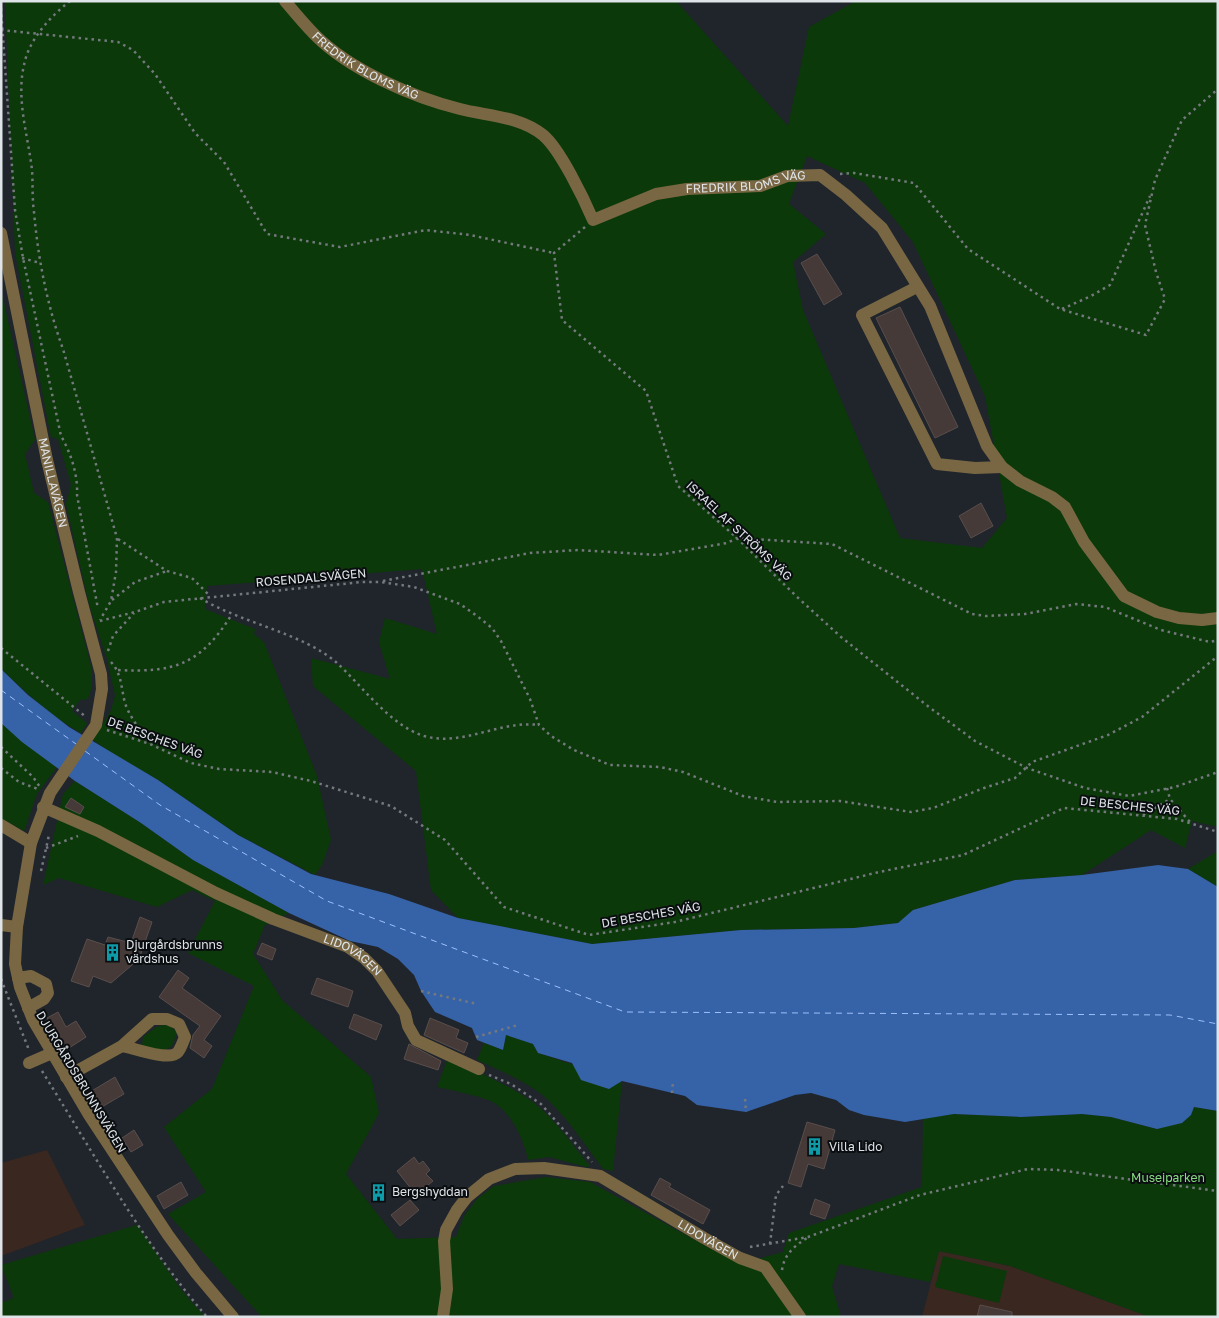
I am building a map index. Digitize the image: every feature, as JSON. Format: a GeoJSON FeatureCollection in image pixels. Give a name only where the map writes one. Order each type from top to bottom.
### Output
{"type":"FeatureCollection","features":[{"type":"Feature","properties":{"kind":"street","name":"FREDRIK BLOMS VÄG"},"geometry":{"type":"LineString","coordinates":[[285,1],[316,36],[334,50],[394,86],[459,109],[523,124],[544,135],[574,180],[594,220],[656,194],[687,189],[760,186],[787,176],[820,175],[846,195],[882,228],[930,306],[987,446],[1002,467],[1020,481],[1052,497],[1065,507],[1084,542],[1124,596],[1157,612],[1179,618],[1202,620],[1218,618]]}},
{"type":"Feature","properties":{"kind":"street","name":"MANILLAVÄGEN"},"geometry":{"type":"LineString","coordinates":[[1,233],[48,460],[101,674],[102,689],[94,727]]}},
{"type":"Feature","properties":{"kind":"street"},"geometry":{"type":"LineString","coordinates":[[918,287],[862,315],[937,464],[975,468],[1002,467]]}},
{"type":"Feature","properties":{"kind":"street","name":"DJURGÅRDSBRUNNSVÄGEN"},"geometry":{"type":"LineString","coordinates":[[94,727],[47,789],[49,809],[31,843],[16,927],[14,951],[18,978],[28,1008],[66,1077],[168,1236],[233,1317]]}},
{"type":"Feature","properties":{"kind":"street","name":"LIDOVÄGEN"},"geometry":{"type":"LineString","coordinates":[[49,809],[98,831],[216,893],[273,918],[348,947],[364,958],[377,971],[405,1013],[408,1026],[416,1040],[478,1069]]}},
{"type":"Feature","properties":{"kind":"street"},"geometry":{"type":"LineString","coordinates":[[1,825],[31,843]]}},
{"type":"Feature","properties":{"kind":"street"},"geometry":{"type":"LineString","coordinates":[[1,925],[16,927]]}},
{"type":"Feature","properties":{"kind":"street"},"geometry":{"type":"LineString","coordinates":[[18,978],[31,976],[46,984],[48,993],[44,999],[28,1008]]}},
{"type":"Feature","properties":{"kind":"street"},"geometry":{"type":"LineString","coordinates":[[66,1077],[122,1046]]}},
{"type":"Feature","properties":{"kind":"street"},"geometry":{"type":"LineString","coordinates":[[32,1062],[52,1053]]}},
{"type":"Feature","properties":{"kind":"street","name":"LIDOVÄGEN"},"geometry":{"type":"LineString","coordinates":[[443,1317],[446,1289],[444,1241],[446,1230],[467,1197],[489,1180],[515,1169],[544,1168],[600,1176],[740,1258],[765,1267],[800,1317]]}},
{"type":"Feature","properties":{"kind":"path"},"geometry":{"type":"LineString","coordinates":[[70,1],[50,19],[33,41],[24,64],[20,100],[32,171],[40,263],[53,322],[63,349],[117,538],[116,572],[111,601],[91,636]]}},
{"type":"Feature","properties":{"kind":"path"},"geometry":{"type":"LineString","coordinates":[[1,8],[15,210],[23,258],[61,436],[69,450],[77,485],[77,495],[100,620]]}},
{"type":"Feature","properties":{"kind":"path"},"geometry":{"type":"LineString","coordinates":[[2,30],[40,32],[118,42],[133,50],[155,74],[195,133],[224,162],[267,234],[340,246],[426,230],[470,235],[554,253],[594,220]]}},
{"type":"Feature","properties":{"kind":"path"},"geometry":{"type":"LineString","coordinates":[[820,175],[854,173],[914,184],[968,248],[1060,309],[1146,335],[1165,299],[1156,272],[1146,225],[1156,180],[1182,120],[1218,89]]}},
{"type":"Feature","properties":{"kind":"path"},"geometry":{"type":"LineString","coordinates":[[1060,309],[1091,296],[1110,284],[1129,247],[1136,224],[1153,191]]}},
{"type":"Feature","properties":{"kind":"path","name":"ISRAEL AF STRÖMS VÄG"},"geometry":{"type":"LineString","coordinates":[[554,253],[562,320],[646,391],[678,486],[737,538],[841,637],[975,741],[1028,768]]}},
{"type":"Feature","properties":{"kind":"path"},"geometry":{"type":"LineString","coordinates":[[117,538],[167,571],[192,578],[210,596]]}},
{"type":"Feature","properties":{"kind":"path"},"geometry":{"type":"LineString","coordinates":[[381,582],[530,553],[578,550],[658,555],[727,543],[737,538],[832,544],[972,614],[1025,614],[1076,604],[1105,607],[1161,630],[1210,642],[1218,640]]}},
{"type":"Feature","properties":{"kind":"path"},"geometry":{"type":"LineString","coordinates":[[111,601],[135,582],[167,571]]}},
{"type":"Feature","properties":{"kind":"path","name":"ROSENDALSVÄGEN"},"geometry":{"type":"LineString","coordinates":[[100,620],[134,612],[164,602],[210,596],[381,582],[414,587],[460,604],[492,628],[530,699],[539,725]]}},
{"type":"Feature","properties":{"kind":"path"},"geometry":{"type":"LineString","coordinates":[[200,598],[232,614],[315,648],[336,663],[385,710],[407,728],[423,736],[467,738],[502,726],[522,723],[539,725],[574,750],[610,765],[660,767],[683,772],[743,796],[777,802],[840,800],[911,812],[933,808],[1015,778],[1028,768],[1032,762],[1108,735],[1142,718],[1218,656]]}},
{"type":"Feature","properties":{"kind":"path"},"geometry":{"type":"LineString","coordinates":[[134,612],[113,636],[107,658],[118,670],[125,703],[134,722],[150,744]]}},
{"type":"Feature","properties":{"kind":"path"},"geometry":{"type":"LineString","coordinates":[[118,670],[155,671],[192,660],[217,638],[232,614]]}},
{"type":"Feature","properties":{"kind":"path","name":"DE BESCHES VÄG"},"geometry":{"type":"LineString","coordinates":[[1,648],[94,727],[150,744],[192,763],[219,769],[272,772],[311,781],[391,806],[444,840],[504,907],[589,935],[676,922],[880,872],[963,856],[1064,808],[1177,819],[1218,832]]}},
{"type":"Feature","properties":{"kind":"path"},"geometry":{"type":"LineString","coordinates":[[1,746],[47,789]]}},
{"type":"Feature","properties":{"kind":"path"},"geometry":{"type":"LineString","coordinates":[[1,768],[19,782],[32,788],[47,789]]}},
{"type":"Feature","properties":{"kind":"path"},"geometry":{"type":"LineString","coordinates":[[1028,768],[1108,793],[1129,796],[1167,788],[1218,772]]}},
{"type":"Feature","properties":{"kind":"path"},"geometry":{"type":"LineString","coordinates":[[1167,788],[1170,799],[1190,823]]}},
{"type":"Feature","properties":{"kind":"path"},"geometry":{"type":"LineString","coordinates":[[1143,815],[1170,799]]}},
{"type":"Feature","properties":{"kind":"path"},"geometry":{"type":"LineString","coordinates":[[40,875],[46,848],[49,809]]}},
{"type":"Feature","properties":{"kind":"path"},"geometry":{"type":"LineString","coordinates":[[46,848],[98,831]]}},
{"type":"Feature","properties":{"kind":"path"},"geometry":{"type":"LineString","coordinates":[[1,979],[15,1018],[32,1056],[32,1062],[140,1226],[184,1290],[207,1317]]}},
{"type":"Feature","properties":{"kind":"path"},"geometry":{"type":"LineString","coordinates":[[421,990],[477,1004]]}},
{"type":"Feature","properties":{"kind":"path"},"geometry":{"type":"LineString","coordinates":[[476,1037],[518,1025]]}},
{"type":"Feature","properties":{"kind":"path"},"geometry":{"type":"LineString","coordinates":[[478,1069],[511,1084],[541,1104],[588,1156],[600,1176]]}},
{"type":"Feature","properties":{"kind":"path"},"geometry":{"type":"LineString","coordinates":[[672,1093],[673,1081]]}},
{"type":"Feature","properties":{"kind":"path"},"geometry":{"type":"LineString","coordinates":[[745,1099],[746,1112]]}},
{"type":"Feature","properties":{"kind":"path"},"geometry":{"type":"LineString","coordinates":[[744,1247],[808,1237],[920,1195],[953,1185],[1028,1169],[1058,1170],[1218,1191]]}},
{"type":"Feature","properties":{"kind":"path"},"geometry":{"type":"LineString","coordinates":[[770,1244],[776,1195],[782,1186]]}},
{"type":"Feature","properties":{"kind":"path"},"geometry":{"type":"LineString","coordinates":[[781,1279],[783,1263],[793,1247],[808,1237]]}},
{"type":"Feature","properties":{"kind":"shaded area"},"geometry":{"type":"Polygon","coordinates":[[[47,1150],[85,1225],[1,1256],[1,1163],[47,1150]]]}},
{"type":"Feature","properties":{"kind":"shaded area"},"geometry":{"type":"Polygon","coordinates":[[[939,1251],[1010,1266],[1150,1317],[922,1317],[939,1251]]]}},
{"type":"Feature","properties":{"kind":"green space"},"geometry":{"type":"Polygon","coordinates":[[[5,1],[676,1],[788,126],[809,27],[856,1],[1218,1],[1218,827],[1192,821],[1185,848],[1151,830],[1082,875],[1015,880],[913,910],[898,923],[854,928],[741,930],[592,944],[458,918],[431,890],[416,771],[313,686],[311,658],[390,679],[379,642],[385,618],[437,634],[422,569],[207,586],[205,609],[255,629],[254,634],[264,642],[317,776],[331,840],[322,865],[315,875],[238,835],[158,780],[93,740],[111,710],[115,696],[107,659],[89,604],[66,504],[71,485],[58,439],[51,437],[15,252],[5,1]],[[807,156],[789,204],[826,234],[793,262],[803,310],[900,538],[982,548],[1007,518],[985,396],[913,242],[865,183],[807,156]]]}},
{"type":"Feature","properties":{"kind":"green space"},"geometry":{"type":"Polygon","coordinates":[[[1,290],[35,440],[25,454],[34,493],[48,502],[92,670],[92,686],[88,699],[80,700],[72,711],[87,723],[81,733],[49,712],[1,669],[1,290]]]}},
{"type":"Feature","properties":{"kind":"green space"},"geometry":{"type":"Polygon","coordinates":[[[1,723],[57,767],[37,794],[24,831],[1,818],[1,723]]]}},
{"type":"Feature","properties":{"kind":"green space","name":"Museiparken"},"geometry":{"type":"Polygon","coordinates":[[[75,781],[141,823],[193,860],[289,913],[265,925],[253,954],[282,1000],[371,1077],[379,1113],[346,1174],[397,1239],[456,1237],[464,1216],[477,1199],[494,1186],[546,1177],[590,1182],[722,1255],[746,1262],[783,1252],[789,1233],[922,1187],[923,1118],[954,1114],[1021,1117],[1082,1114],[1111,1117],[1157,1129],[1194,1107],[1218,1111],[1218,1317],[1150,1317],[1010,1266],[939,1251],[930,1282],[839,1264],[832,1286],[841,1317],[262,1317],[168,1214],[206,1192],[164,1127],[212,1089],[254,986],[188,953],[215,901],[192,890],[157,907],[59,878],[43,885],[63,794],[75,781]]]}},
{"type":"Feature","properties":{"kind":"green space"},"geometry":{"type":"Polygon","coordinates":[[[1218,851],[1218,887],[1188,869],[1218,851]]]}},
{"type":"Feature","properties":{"kind":"green space"},"geometry":{"type":"Polygon","coordinates":[[[162,1025],[171,1026],[177,1033],[172,1046],[161,1052],[142,1046],[143,1037],[162,1025]]]}},
{"type":"Feature","properties":{"kind":"green space"},"geometry":{"type":"Polygon","coordinates":[[[506,1035],[533,1044],[538,1053],[622,1081],[613,1171],[603,1169],[556,1108],[541,1094],[514,1077],[477,1060],[484,1043],[503,1050],[506,1035]]]}},
{"type":"Feature","properties":{"kind":"green space"},"geometry":{"type":"Polygon","coordinates":[[[448,1058],[503,1084],[534,1103],[557,1125],[590,1166],[586,1167],[549,1157],[528,1160],[524,1144],[513,1122],[496,1104],[477,1096],[437,1087],[448,1058]]]}},
{"type":"Feature","properties":{"kind":"green space"},"geometry":{"type":"Polygon","coordinates":[[[137,1225],[182,1291],[205,1317],[1,1317],[1,1303],[14,1298],[1,1265],[137,1225]]]}},
{"type":"Feature","properties":{"kind":"green space"},"geometry":{"type":"Polygon","coordinates":[[[943,1256],[1007,1271],[999,1303],[935,1287],[943,1256]]]}},
{"type":"Feature","properties":{"kind":"water"},"geometry":{"type":"Polygon","coordinates":[[[1,669],[28,695],[69,727],[158,780],[238,835],[311,874],[389,894],[458,918],[592,944],[741,930],[854,928],[898,923],[913,910],[1015,880],[1082,875],[1158,865],[1188,869],[1218,887],[1218,1111],[1194,1107],[1191,1115],[1182,1123],[1157,1129],[1111,1117],[1082,1114],[1021,1117],[954,1114],[905,1122],[864,1115],[849,1110],[836,1100],[811,1093],[795,1095],[746,1112],[697,1105],[685,1096],[622,1081],[609,1089],[581,1080],[572,1063],[538,1053],[533,1044],[506,1035],[503,1050],[477,1040],[472,1028],[435,1012],[421,991],[414,975],[398,959],[378,947],[350,941],[289,913],[193,860],[141,823],[75,781],[22,742],[1,723],[1,669]]]}},
{"type":"Feature","properties":{"kind":"building"},"geometry":{"type":"Polygon","coordinates":[[[817,254],[842,294],[824,305],[801,263],[817,254]]]}},
{"type":"Feature","properties":{"kind":"building"},"geometry":{"type":"Polygon","coordinates":[[[900,307],[958,427],[935,438],[876,318],[900,307]]]}},
{"type":"Feature","properties":{"kind":"building"},"geometry":{"type":"Polygon","coordinates":[[[981,503],[993,526],[971,538],[959,516],[981,503]]]}},
{"type":"Feature","properties":{"kind":"building"},"geometry":{"type":"Polygon","coordinates":[[[71,798],[84,807],[80,814],[65,807],[71,798]]]}},
{"type":"Feature","properties":{"kind":"building","name":"Djurgårdsbrunns värdshus"},"geometry":{"type":"Polygon","coordinates":[[[140,917],[152,922],[139,959],[111,983],[93,976],[89,987],[71,981],[87,939],[105,945],[108,937],[131,943],[140,917]]]}},
{"type":"Feature","properties":{"kind":"building"},"geometry":{"type":"Polygon","coordinates":[[[262,943],[276,949],[272,960],[257,954],[262,943]]]}},
{"type":"Feature","properties":{"kind":"building"},"geometry":{"type":"Polygon","coordinates":[[[178,970],[189,978],[182,988],[221,1016],[204,1040],[212,1046],[204,1058],[190,1048],[193,1035],[200,1026],[159,997],[178,970]]]}},
{"type":"Feature","properties":{"kind":"building"},"geometry":{"type":"Polygon","coordinates":[[[317,978],[353,991],[348,1007],[311,994],[317,978]]]}},
{"type":"Feature","properties":{"kind":"building"},"geometry":{"type":"Polygon","coordinates":[[[58,1012],[66,1027],[76,1021],[86,1037],[66,1050],[47,1018],[58,1012]]]}},
{"type":"Feature","properties":{"kind":"building"},"geometry":{"type":"Polygon","coordinates":[[[354,1014],[382,1025],[376,1040],[349,1028],[354,1014]]]}},
{"type":"Feature","properties":{"kind":"building"},"geometry":{"type":"Polygon","coordinates":[[[430,1018],[459,1030],[456,1038],[468,1043],[464,1053],[424,1035],[430,1018]]]}},
{"type":"Feature","properties":{"kind":"building"},"geometry":{"type":"Polygon","coordinates":[[[409,1044],[441,1061],[438,1070],[404,1059],[409,1044]]]}},
{"type":"Feature","properties":{"kind":"building"},"geometry":{"type":"Polygon","coordinates":[[[115,1077],[124,1094],[100,1108],[90,1092],[115,1077]]]}},
{"type":"Feature","properties":{"kind":"building","name":"Villa Lido"},"geometry":{"type":"Polygon","coordinates":[[[807,1122],[835,1130],[824,1169],[808,1164],[801,1187],[788,1183],[807,1122]]]}},
{"type":"Feature","properties":{"kind":"building"},"geometry":{"type":"Polygon","coordinates":[[[134,1130],[143,1145],[131,1152],[122,1138],[134,1130]]]}},
{"type":"Feature","properties":{"kind":"building"},"geometry":{"type":"Polygon","coordinates":[[[414,1157],[419,1164],[423,1161],[430,1170],[426,1174],[433,1181],[416,1195],[397,1171],[414,1157]]]}},
{"type":"Feature","properties":{"kind":"building"},"geometry":{"type":"Polygon","coordinates":[[[660,1178],[671,1184],[669,1187],[710,1210],[703,1224],[651,1195],[660,1178]]]}},
{"type":"Feature","properties":{"kind":"building"},"geometry":{"type":"Polygon","coordinates":[[[181,1182],[188,1195],[164,1209],[157,1196],[181,1182]]]}},
{"type":"Feature","properties":{"kind":"building"},"geometry":{"type":"Polygon","coordinates":[[[815,1199],[830,1205],[825,1219],[810,1214],[815,1199]]]}},
{"type":"Feature","properties":{"kind":"building"},"geometry":{"type":"Polygon","coordinates":[[[410,1200],[419,1210],[400,1226],[391,1215],[410,1200]]]}},
{"type":"Feature","properties":{"kind":"building"},"geometry":{"type":"Polygon","coordinates":[[[980,1305],[1012,1312],[1012,1317],[977,1317],[980,1305]]]}},
{"type":"Feature","properties":{"kind":"ferry route"},"geometry":{"type":"LineString","coordinates":[[1,690],[76,744]]}},
{"type":"Feature","properties":{"kind":"ferry route"},"geometry":{"type":"LineString","coordinates":[[85,751],[160,805],[327,901],[625,1012],[1170,1015],[1218,1024]]}},
{"type":"Feature","properties":{"kind":"place","name":"Djurgårdsbrunns värdshus"},"geometry":{"type":"Point","coordinates":[112,952]}},
{"type":"Feature","properties":{"kind":"place","name":"Villa Lido"},"geometry":{"type":"Point","coordinates":[815,1147]}},
{"type":"Feature","properties":{"kind":"place","name":"Bergshyddan"},"geometry":{"type":"Point","coordinates":[378,1192]}}]}
